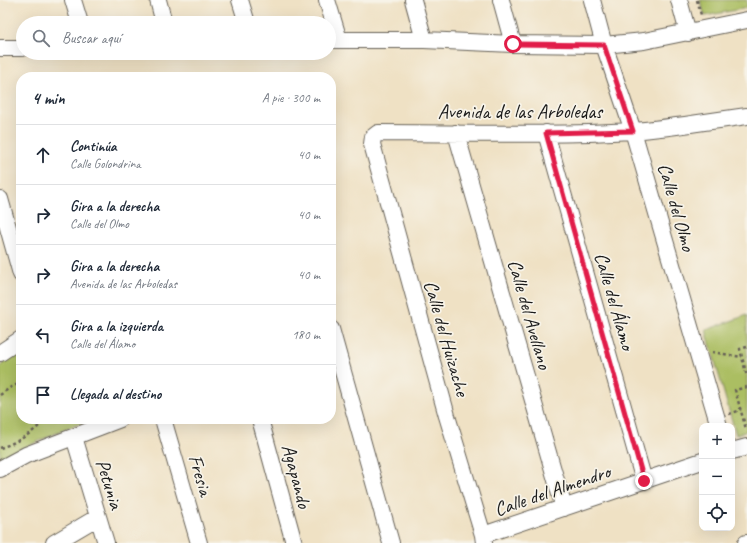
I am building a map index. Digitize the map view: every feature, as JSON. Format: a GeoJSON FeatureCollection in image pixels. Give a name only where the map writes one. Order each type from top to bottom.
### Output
{"type":"FeatureCollection","features":[{"type":"Feature","properties":{"kind":"street"},"geometry":{"type":"LineString","coordinates":[[73,0],[78,16]]}},
{"type":"Feature","properties":{"kind":"street"},"geometry":{"type":"LineString","coordinates":[[158,0],[162,16]]}},
{"type":"Feature","properties":{"kind":"street"},"geometry":{"type":"LineString","coordinates":[[240,0],[245,16]]}},
{"type":"Feature","properties":{"kind":"street"},"geometry":{"type":"LineString","coordinates":[[328,0],[330,16]]}},
{"type":"Feature","properties":{"kind":"street"},"geometry":{"type":"LineString","coordinates":[[413,0],[424,40]]}},
{"type":"Feature","properties":{"kind":"street"},"geometry":{"type":"LineString","coordinates":[[501,0],[513,44]]}},
{"type":"Feature","properties":{"kind":"street","name":"Calle del Olmo"},"geometry":{"type":"LineString","coordinates":[[592,0],[604,45],[633,131],[723,421]]}},
{"type":"Feature","properties":{"kind":"street"},"geometry":{"type":"LineString","coordinates":[[679,0],[688,33]]}},
{"type":"Feature","properties":{"kind":"street"},"geometry":{"type":"LineString","coordinates":[[336,40],[424,40],[513,44],[604,45],[644,41],[747,20]]}},
{"type":"Feature","properties":{"kind":"street"},"geometry":{"type":"LineString","coordinates":[[1,44],[16,47]]}},
{"type":"Feature","properties":{"kind":"street","name":"Avenida de las Arboledas"},"geometry":{"type":"LineString","coordinates":[[372,144],[373,137],[378,133],[546,133],[633,131],[747,116]]}},
{"type":"Feature","properties":{"kind":"street","name":"Calle del Avellano"},"geometry":{"type":"LineString","coordinates":[[456,133],[564,508]]}},
{"type":"Feature","properties":{"kind":"street","name":"Calle del Álamo"},"geometry":{"type":"LineString","coordinates":[[546,133],[644,481]]}},
{"type":"Feature","properties":{"kind":"street","name":"Calle del Huizache"},"geometry":{"type":"LineString","coordinates":[[372,144],[447,416],[484,539]]}},
{"type":"Feature","properties":{"kind":"street"},"geometry":{"type":"LineString","coordinates":[[0,199],[16,256]]}},
{"type":"Feature","properties":{"kind":"street"},"geometry":{"type":"LineString","coordinates":[[0,353],[16,342]]}},
{"type":"Feature","properties":{"kind":"street"},"geometry":{"type":"LineString","coordinates":[[336,350],[391,543]]}},
{"type":"Feature","properties":{"kind":"street"},"geometry":{"type":"LineString","coordinates":[[0,469],[26,455],[107,424]]}},
{"type":"Feature","properties":{"kind":"street","name":"Fresia"},"geometry":{"type":"LineString","coordinates":[[164,424],[199,543]]}},
{"type":"Feature","properties":{"kind":"street","name":"Agapando"},"geometry":{"type":"LineString","coordinates":[[261,424],[294,543]]}},
{"type":"Feature","properties":{"kind":"street","name":"Petunia"},"geometry":{"type":"LineString","coordinates":[[74,437],[106,543]]}},
{"type":"Feature","properties":{"kind":"street"},"geometry":{"type":"LineString","coordinates":[[735,450],[747,447]]}},
{"type":"Feature","properties":{"kind":"street","name":"Calle del Almendro"},"geometry":{"type":"LineString","coordinates":[[484,539],[564,508],[699,462]]}},
{"type":"Feature","properties":{"kind":"street"},"geometry":{"type":"LineString","coordinates":[[54,543],[98,517]]}},
{"type":"Feature","properties":{"kind":"path"},"geometry":{"type":"LineString","coordinates":[[747,347],[740,349],[747,377]]}},
{"type":"Feature","properties":{"kind":"path"},"geometry":{"type":"LineString","coordinates":[[707,351],[742,357]]}},
{"type":"Feature","properties":{"kind":"path"},"geometry":{"type":"LineString","coordinates":[[0,396],[16,385]]}},
{"type":"Feature","properties":{"kind":"path"},"geometry":{"type":"LineString","coordinates":[[747,388],[735,390],[747,429]]}},
{"type":"Feature","properties":{"kind":"path"},"geometry":{"type":"LineString","coordinates":[[723,421],[741,410]]}},
{"type":"Feature","properties":{"kind":"path"},"geometry":{"type":"LineString","coordinates":[[0,448],[12,444],[27,436],[40,424]]}},
{"type":"Feature","properties":{"kind":"green space"},"geometry":{"type":"Polygon","coordinates":[[[700,0],[747,0],[747,8],[705,16],[700,0]]]}},
{"type":"Feature","properties":{"kind":"green space"},"geometry":{"type":"Polygon","coordinates":[[[747,315],[747,431],[736,435],[735,423],[733,423],[706,330],[747,315]]]}},
{"type":"Feature","properties":{"kind":"green space"},"geometry":{"type":"Polygon","coordinates":[[[16,354],[16,424],[79,424],[0,459],[0,366],[16,354]]]}},
{"type":"Feature","properties":{"kind":"route"},"geometry":{"type":"LineString","coordinates":[[513,44],[604,45],[633,131],[546,133],[644,481]]}}]}
